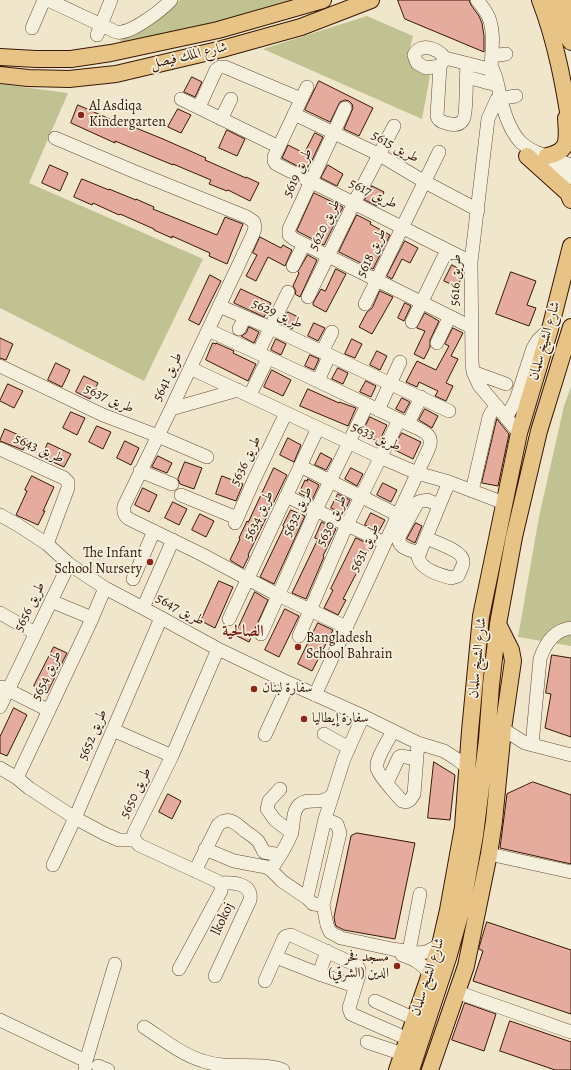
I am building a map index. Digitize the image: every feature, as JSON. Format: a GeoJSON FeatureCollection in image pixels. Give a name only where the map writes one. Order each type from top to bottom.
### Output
{"type":"FeatureCollection","features":[{"type":"Feature","properties":{"kind":"main road","name":"شارع الملك فيصل"},"geometry":{"type":"LineString","coordinates":[[0,57],[71,59],[111,53],[218,30],[323,0]]}},
{"type":"Feature","properties":{"kind":"main road","name":"شارع الملك فيصل"},"geometry":{"type":"LineString","coordinates":[[0,75],[28,78],[69,79],[116,74],[222,49],[301,27],[371,0]]}},
{"type":"Feature","properties":{"kind":"main road"},"geometry":{"type":"LineString","coordinates":[[540,0],[552,38],[565,93],[571,130]]}},
{"type":"Feature","properties":{"kind":"main road"},"geometry":{"type":"LineString","coordinates":[[561,0],[571,27]]}},
{"type":"Feature","properties":{"kind":"main road"},"geometry":{"type":"LineString","coordinates":[[561,0],[560,26],[571,42]]}},
{"type":"Feature","properties":{"kind":"main road"},"geometry":{"type":"LineString","coordinates":[[552,38],[560,47],[571,70]]}},
{"type":"Feature","properties":{"kind":"main road"},"geometry":{"type":"LineString","coordinates":[[547,156],[556,154],[563,150],[566,145],[565,93]]}},
{"type":"Feature","properties":{"kind":"main road"},"geometry":{"type":"LineString","coordinates":[[527,156],[568,193],[571,200]]}},
{"type":"Feature","properties":{"kind":"main road","name":"شارع الشيخ سلمان"},"geometry":{"type":"LineString","coordinates":[[397,1070],[429,974],[444,951],[448,910],[463,827],[481,616],[519,433],[550,329],[571,246]]}},
{"type":"Feature","properties":{"kind":"main road","name":"شارع الشيخ سلمان"},"geometry":{"type":"LineString","coordinates":[[411,1070],[444,951],[462,908],[475,835],[487,740],[491,685],[498,624],[514,537],[539,431],[571,327]]}},
{"type":"Feature","properties":{"kind":"main road"},"geometry":{"type":"LineString","coordinates":[[430,1070],[466,966],[489,854],[503,729],[513,661],[511,650],[498,624]]}},
{"type":"Feature","properties":{"kind":"main road"},"geometry":{"type":"LineString","coordinates":[[444,951],[466,966]]}},
{"type":"Feature","properties":{"kind":"main road"},"geometry":{"type":"LineString","coordinates":[[388,1070],[406,1015],[412,1005],[422,995]]}},
{"type":"Feature","properties":{"kind":"street"},"geometry":{"type":"LineString","coordinates":[[32,28],[44,0]]}},
{"type":"Feature","properties":{"kind":"street"},"geometry":{"type":"LineString","coordinates":[[48,0],[99,30],[116,32],[127,31],[165,7],[171,0]]}},
{"type":"Feature","properties":{"kind":"street"},"geometry":{"type":"LineString","coordinates":[[99,30],[111,0]]}},
{"type":"Feature","properties":{"kind":"street"},"geometry":{"type":"LineString","coordinates":[[477,0],[490,20],[492,32],[492,56],[490,69],[498,99],[508,128],[516,145],[527,156],[538,163],[571,178]]}},
{"type":"Feature","properties":{"kind":"street"},"geometry":{"type":"LineString","coordinates":[[492,56],[506,54]]}},
{"type":"Feature","properties":{"kind":"street"},"geometry":{"type":"LineString","coordinates":[[467,64],[466,111],[464,120],[458,124],[451,125],[443,123],[437,116],[442,62],[467,64],[490,69]]}},
{"type":"Feature","properties":{"kind":"street","name":"طريق 5617"},"geometry":{"type":"LineString","coordinates":[[199,107],[216,70],[220,67],[225,67],[304,93],[274,157],[276,164],[471,262]]}},
{"type":"Feature","properties":{"kind":"street"},"geometry":{"type":"LineString","coordinates":[[466,78],[476,78],[495,84]]}},
{"type":"Feature","properties":{"kind":"street"},"geometry":{"type":"LineString","coordinates":[[498,99],[516,96]]}},
{"type":"Feature","properties":{"kind":"street"},"geometry":{"type":"LineString","coordinates":[[182,99],[279,147]]}},
{"type":"Feature","properties":{"kind":"street"},"geometry":{"type":"LineString","coordinates":[[221,118],[232,99]]}},
{"type":"Feature","properties":{"kind":"street","name":"طريق 5616"},"geometry":{"type":"LineString","coordinates":[[498,99],[490,115],[487,133],[471,262],[473,372],[479,385],[519,433]]}},
{"type":"Feature","properties":{"kind":"street","name":"طريق 5619"},"geometry":{"type":"LineString","coordinates":[[345,108],[289,229],[289,235],[376,281],[471,328]]}},
{"type":"Feature","properties":{"kind":"street","name":"طريق 5615"},"geometry":{"type":"LineString","coordinates":[[294,114],[378,154],[425,182],[478,210]]}},
{"type":"Feature","properties":{"kind":"street","name":"طريق 5620"},"geometry":{"type":"LineString","coordinates":[[308,297],[378,154],[394,126]]}},
{"type":"Feature","properties":{"kind":"street"},"geometry":{"type":"LineString","coordinates":[[487,133],[497,128],[508,128]]}},
{"type":"Feature","properties":{"kind":"street"},"geometry":{"type":"LineString","coordinates":[[508,128],[524,146],[535,152],[571,165]]}},
{"type":"Feature","properties":{"kind":"street","name":"طريق 5641"},"geometry":{"type":"LineString","coordinates":[[55,138],[252,219],[254,222],[255,228],[253,234],[124,506],[124,512],[127,518],[173,540],[247,580],[346,626]]}},
{"type":"Feature","properties":{"kind":"street","name":"طريق 5618"},"geometry":{"type":"LineString","coordinates":[[365,304],[439,152]]}},
{"type":"Feature","properties":{"kind":"street"},"geometry":{"type":"LineString","coordinates":[[293,266],[304,244]]}},
{"type":"Feature","properties":{"kind":"street"},"geometry":{"type":"LineString","coordinates":[[412,322],[447,250]]}},
{"type":"Feature","properties":{"kind":"street"},"geometry":{"type":"LineString","coordinates":[[171,409],[244,393],[263,356],[271,328],[288,292]]}},
{"type":"Feature","properties":{"kind":"street","name":"طريق 5629"},"geometry":{"type":"LineString","coordinates":[[219,306],[271,328],[449,411]]}},
{"type":"Feature","properties":{"kind":"street"},"geometry":{"type":"LineString","coordinates":[[239,329],[245,317]]}},
{"type":"Feature","properties":{"kind":"street"},"geometry":{"type":"LineString","coordinates":[[437,343],[449,318]]}},
{"type":"Feature","properties":{"kind":"street"},"geometry":{"type":"LineString","coordinates":[[506,418],[516,400],[533,348],[538,340],[550,329]]}},
{"type":"Feature","properties":{"kind":"street","name":"طريق 5631"},"geometry":{"type":"LineString","coordinates":[[208,330],[403,422],[425,433],[431,439],[429,448],[315,695]]}},
{"type":"Feature","properties":{"kind":"street"},"geometry":{"type":"LineString","coordinates":[[318,381],[332,332]]}},
{"type":"Feature","properties":{"kind":"street"},"geometry":{"type":"LineString","coordinates":[[373,408],[390,384],[400,362]]}},
{"type":"Feature","properties":{"kind":"street","name":"طريق 5637"},"geometry":{"type":"LineString","coordinates":[[0,366],[103,415],[207,457]]}},
{"type":"Feature","properties":{"kind":"street","name":"طريق 5633"},"geometry":{"type":"LineString","coordinates":[[190,368],[349,443],[417,473],[449,482],[504,503]]}},
{"type":"Feature","properties":{"kind":"street"},"geometry":{"type":"LineString","coordinates":[[473,372],[506,384]]}},
{"type":"Feature","properties":{"kind":"street"},"geometry":{"type":"LineString","coordinates":[[403,422],[421,397]]}},
{"type":"Feature","properties":{"kind":"street"},"geometry":{"type":"LineString","coordinates":[[472,491],[489,417],[496,406]]}},
{"type":"Feature","properties":{"kind":"street","name":"طريق 5632"},"geometry":{"type":"LineString","coordinates":[[261,634],[316,510],[349,443],[373,408]]}},
{"type":"Feature","properties":{"kind":"street","name":"طريق 5636"},"geometry":{"type":"LineString","coordinates":[[181,495],[236,521],[286,413]]}},
{"type":"Feature","properties":{"kind":"street","name":"طريق 5630"},"geometry":{"type":"LineString","coordinates":[[299,636],[347,525],[380,457],[403,422]]}},
{"type":"Feature","properties":{"kind":"street","name":"طريق 5634"},"geometry":{"type":"LineString","coordinates":[[229,619],[318,428]]}},
{"type":"Feature","properties":{"kind":"street","name":"طريق 5643"},"geometry":{"type":"LineString","coordinates":[[0,449],[64,478],[68,482],[68,488],[47,544]]}},
{"type":"Feature","properties":{"kind":"street"},"geometry":{"type":"LineString","coordinates":[[300,466],[398,515]]}},
{"type":"Feature","properties":{"kind":"street"},"geometry":{"type":"LineString","coordinates":[[140,471],[172,484]]}},
{"type":"Feature","properties":{"kind":"street"},"geometry":{"type":"LineString","coordinates":[[426,538],[459,553],[464,561],[458,576],[451,578],[423,566],[418,557],[449,482]]}},
{"type":"Feature","properties":{"kind":"street"},"geometry":{"type":"LineString","coordinates":[[286,496],[385,543]]}},
{"type":"Feature","properties":{"kind":"street"},"geometry":{"type":"LineString","coordinates":[[420,553],[402,547],[399,544],[400,535],[418,502],[424,500],[440,505]]}},
{"type":"Feature","properties":{"kind":"street","name":"طريق 5647"},"geometry":{"type":"LineString","coordinates":[[0,515],[18,524],[47,544],[69,564],[105,588],[218,649],[418,743],[444,751],[468,768]]}},
{"type":"Feature","properties":{"kind":"street"},"geometry":{"type":"LineString","coordinates":[[133,579],[154,531]]}},
{"type":"Feature","properties":{"kind":"street"},"geometry":{"type":"LineString","coordinates":[[143,608],[173,540]]}},
{"type":"Feature","properties":{"kind":"street","name":"طريق 5656"},"geometry":{"type":"LineString","coordinates":[[0,707],[4,688],[52,601],[69,564]]}},
{"type":"Feature","properties":{"kind":"street","name":"طريق 5654"},"geometry":{"type":"LineString","coordinates":[[17,778],[105,588]]}},
{"type":"Feature","properties":{"kind":"street"},"geometry":{"type":"LineString","coordinates":[[52,601],[92,618]]}},
{"type":"Feature","properties":{"kind":"street"},"geometry":{"type":"LineString","coordinates":[[0,613],[35,633]]}},
{"type":"Feature","properties":{"kind":"street","name":"طريق 5652"},"geometry":{"type":"LineString","coordinates":[[53,865],[75,818],[161,618]]}},
{"type":"Feature","properties":{"kind":"street"},"geometry":{"type":"LineString","coordinates":[[529,744],[540,659],[543,648],[551,637],[564,629],[571,628]]}},
{"type":"Feature","properties":{"kind":"street","name":"طريق 5650"},"geometry":{"type":"LineString","coordinates":[[218,649],[172,756],[134,833],[135,840],[139,845],[220,883]]}},
{"type":"Feature","properties":{"kind":"street"},"geometry":{"type":"LineString","coordinates":[[265,735],[289,683]]}},
{"type":"Feature","properties":{"kind":"street"},"geometry":{"type":"LineString","coordinates":[[4,688],[48,710]]}},
{"type":"Feature","properties":{"kind":"street"},"geometry":{"type":"LineString","coordinates":[[306,898],[325,818],[349,748],[363,716]]}},
{"type":"Feature","properties":{"kind":"street"},"geometry":{"type":"LineString","coordinates":[[503,729],[529,744],[571,755]]}},
{"type":"Feature","properties":{"kind":"street"},"geometry":{"type":"LineString","coordinates":[[113,730],[172,756]]}},
{"type":"Feature","properties":{"kind":"street"},"geometry":{"type":"LineString","coordinates":[[392,731],[377,765],[378,771],[402,800],[406,802],[410,800],[414,794],[418,743]]}},
{"type":"Feature","properties":{"kind":"street"},"geometry":{"type":"LineString","coordinates":[[444,751],[451,751],[458,748],[463,743],[470,731]]}},
{"type":"Feature","properties":{"kind":"street"},"geometry":{"type":"LineString","coordinates":[[324,734],[349,748]]}},
{"type":"Feature","properties":{"kind":"street"},"geometry":{"type":"LineString","coordinates":[[501,751],[514,745],[529,744]]}},
{"type":"Feature","properties":{"kind":"street"},"geometry":{"type":"LineString","coordinates":[[387,783],[399,757],[401,756],[417,760]]}},
{"type":"Feature","properties":{"kind":"street"},"geometry":{"type":"LineString","coordinates":[[0,768],[75,818],[116,839],[135,840]]}},
{"type":"Feature","properties":{"kind":"street"},"geometry":{"type":"LineString","coordinates":[[280,789],[269,801],[268,809],[275,820],[292,833]]}},
{"type":"Feature","properties":{"kind":"street"},"geometry":{"type":"LineString","coordinates":[[271,870],[292,833],[294,812],[298,806],[304,802],[325,801],[333,794]]}},
{"type":"Feature","properties":{"kind":"street"},"geometry":{"type":"LineString","coordinates":[[325,818],[337,824],[340,833],[323,904],[327,925],[333,934],[341,938],[392,949],[419,953],[444,951]]}},
{"type":"Feature","properties":{"kind":"street"},"geometry":{"type":"LineString","coordinates":[[195,871],[205,849],[218,826],[223,821],[231,821],[256,839],[264,852],[280,855]]}},
{"type":"Feature","properties":{"kind":"street"},"geometry":{"type":"LineString","coordinates":[[205,849],[234,862],[266,867],[313,904],[323,904]]}},
{"type":"Feature","properties":{"kind":"street"},"geometry":{"type":"LineString","coordinates":[[489,854],[571,872]]}},
{"type":"Feature","properties":{"kind":"street","name":"lkokoj"},"geometry":{"type":"LineString","coordinates":[[214,976],[251,895],[246,887],[235,882],[220,883]]}},
{"type":"Feature","properties":{"kind":"street"},"geometry":{"type":"LineString","coordinates":[[179,969],[221,891],[222,888],[220,883]]}},
{"type":"Feature","properties":{"kind":"street"},"geometry":{"type":"LineString","coordinates":[[409,951],[420,894]]}},
{"type":"Feature","properties":{"kind":"street"},"geometry":{"type":"LineString","coordinates":[[265,981],[284,938],[288,935],[356,965],[359,972],[349,1008],[351,1014],[399,1035]]}},
{"type":"Feature","properties":{"kind":"street"},"geometry":{"type":"LineString","coordinates":[[392,949],[420,963],[429,974]]}},
{"type":"Feature","properties":{"kind":"street"},"geometry":{"type":"LineString","coordinates":[[319,974],[327,951]]}},
{"type":"Feature","properties":{"kind":"street"},"geometry":{"type":"LineString","coordinates":[[276,957],[355,986]]}},
{"type":"Feature","properties":{"kind":"street"},"geometry":{"type":"LineString","coordinates":[[0,1020],[94,1067],[114,964]]}},
{"type":"Feature","properties":{"kind":"street"},"geometry":{"type":"LineString","coordinates":[[457,992],[571,1032]]}},
{"type":"Feature","properties":{"kind":"street"},"geometry":{"type":"LineString","coordinates":[[375,1001],[406,1015]]}},
{"type":"Feature","properties":{"kind":"street"},"geometry":{"type":"LineString","coordinates":[[144,1027],[180,1050],[203,1061],[244,1068],[273,1067],[283,1070]]}},
{"type":"Feature","properties":{"kind":"street"},"geometry":{"type":"LineString","coordinates":[[367,1042],[394,1051]]}},
{"type":"Feature","properties":{"kind":"green space"},"geometry":{"type":"Polygon","coordinates":[[[180,0],[296,0],[150,41],[121,46],[120,36],[159,16],[180,0]]]}},
{"type":"Feature","properties":{"kind":"green space"},"geometry":{"type":"Polygon","coordinates":[[[367,16],[413,36],[408,56],[412,66],[430,76],[422,119],[263,49],[367,16]]]}},
{"type":"Feature","properties":{"kind":"green space"},"geometry":{"type":"Polygon","coordinates":[[[0,84],[68,93],[29,183],[203,259],[144,381],[0,308],[0,84]]]}},
{"type":"Feature","properties":{"kind":"green space"},"geometry":{"type":"Polygon","coordinates":[[[571,387],[571,646],[518,637],[539,517],[564,406],[571,387]]]}},
{"type":"Feature","properties":{"kind":"building"},"geometry":{"type":"Polygon","coordinates":[[[398,0],[469,0],[482,23],[484,52],[405,19],[398,0]]]}},
{"type":"Feature","properties":{"kind":"building"},"geometry":{"type":"Polygon","coordinates":[[[192,77],[202,82],[195,97],[184,92],[192,77]]]}},
{"type":"Feature","properties":{"kind":"building"},"geometry":{"type":"Polygon","coordinates":[[[319,81],[373,108],[359,136],[344,129],[353,108],[349,101],[345,100],[340,102],[330,122],[305,110],[319,81]]]}},
{"type":"Feature","properties":{"kind":"building"},"geometry":{"type":"Polygon","coordinates":[[[78,105],[135,130],[136,128],[163,139],[206,158],[205,160],[259,183],[250,201],[228,190],[227,191],[209,184],[211,180],[115,141],[115,143],[71,123],[78,105]]]}},
{"type":"Feature","properties":{"kind":"building"},"geometry":{"type":"Polygon","coordinates":[[[178,109],[191,115],[181,133],[168,127],[178,109]]]}},
{"type":"Feature","properties":{"kind":"building"},"geometry":{"type":"Polygon","coordinates":[[[227,130],[245,139],[237,156],[219,148],[227,130]]]}},
{"type":"Feature","properties":{"kind":"building"},"geometry":{"type":"Polygon","coordinates":[[[315,133],[323,137],[307,171],[282,158],[288,145],[304,153],[315,133]]]}},
{"type":"Feature","properties":{"kind":"building"},"geometry":{"type":"Polygon","coordinates":[[[50,165],[68,173],[60,191],[42,183],[50,165]]]}},
{"type":"Feature","properties":{"kind":"building"},"geometry":{"type":"Polygon","coordinates":[[[328,165],[343,174],[337,186],[321,178],[328,165]]]}},
{"type":"Feature","properties":{"kind":"building"},"geometry":{"type":"Polygon","coordinates":[[[82,179],[136,199],[154,207],[153,209],[217,235],[225,217],[243,224],[227,264],[209,256],[210,253],[172,236],[172,238],[120,214],[119,215],[93,203],[92,205],[74,197],[82,179]]]}},
{"type":"Feature","properties":{"kind":"building"},"geometry":{"type":"Polygon","coordinates":[[[372,186],[384,192],[377,206],[365,200],[372,186]]]}},
{"type":"Feature","properties":{"kind":"building"},"geometry":{"type":"Polygon","coordinates":[[[314,193],[343,207],[324,245],[297,231],[314,193]]]}},
{"type":"Feature","properties":{"kind":"building"},"geometry":{"type":"Polygon","coordinates":[[[357,215],[371,222],[370,224],[390,235],[373,269],[339,252],[357,215]]]}},
{"type":"Feature","properties":{"kind":"building"},"geometry":{"type":"Polygon","coordinates":[[[260,237],[281,248],[283,245],[292,250],[285,266],[268,257],[256,281],[246,276],[257,255],[253,253],[260,237]]]}},
{"type":"Feature","properties":{"kind":"building"},"geometry":{"type":"Polygon","coordinates":[[[405,241],[418,248],[410,263],[402,259],[392,279],[387,276],[405,241]]]}},
{"type":"Feature","properties":{"kind":"building"},"geometry":{"type":"Polygon","coordinates":[[[308,255],[317,260],[300,297],[295,294],[296,291],[293,286],[299,273],[298,272],[308,255]]]}},
{"type":"Feature","properties":{"kind":"building"},"geometry":{"type":"Polygon","coordinates":[[[452,265],[463,271],[463,275],[457,287],[444,281],[452,265]]]}},
{"type":"Feature","properties":{"kind":"building"},"geometry":{"type":"Polygon","coordinates":[[[336,269],[346,274],[326,312],[313,305],[313,303],[321,289],[325,291],[336,269]]]}},
{"type":"Feature","properties":{"kind":"building"},"geometry":{"type":"Polygon","coordinates":[[[511,272],[536,281],[527,305],[536,308],[529,326],[496,314],[511,272]]]}},
{"type":"Feature","properties":{"kind":"building"},"geometry":{"type":"Polygon","coordinates":[[[210,275],[221,281],[199,325],[189,320],[210,275]]]}},
{"type":"Feature","properties":{"kind":"building"},"geometry":{"type":"Polygon","coordinates":[[[241,289],[271,303],[264,317],[234,303],[241,289]]]}},
{"type":"Feature","properties":{"kind":"building"},"geometry":{"type":"Polygon","coordinates":[[[380,291],[393,297],[372,334],[359,327],[367,312],[372,308],[380,291]]]}},
{"type":"Feature","properties":{"kind":"building"},"geometry":{"type":"Polygon","coordinates":[[[405,303],[411,306],[404,321],[398,318],[405,303]]]}},
{"type":"Feature","properties":{"kind":"building"},"geometry":{"type":"Polygon","coordinates":[[[288,312],[298,317],[292,329],[281,324],[288,312]]]}},
{"type":"Feature","properties":{"kind":"building"},"geometry":{"type":"Polygon","coordinates":[[[425,313],[439,321],[430,340],[430,347],[424,359],[414,354],[425,331],[417,328],[425,313]]]}},
{"type":"Feature","properties":{"kind":"building"},"geometry":{"type":"Polygon","coordinates":[[[314,323],[325,328],[318,341],[308,336],[314,323]]]}},
{"type":"Feature","properties":{"kind":"building"},"geometry":{"type":"Polygon","coordinates":[[[249,327],[259,332],[254,343],[241,336],[246,333],[249,327]]]}},
{"type":"Feature","properties":{"kind":"building"},"geometry":{"type":"Polygon","coordinates":[[[453,328],[463,333],[451,356],[458,359],[446,383],[453,386],[446,401],[435,396],[438,391],[419,382],[417,387],[406,382],[417,361],[436,370],[449,346],[445,344],[453,328]]]}},
{"type":"Feature","properties":{"kind":"building"},"geometry":{"type":"Polygon","coordinates":[[[0,338],[13,344],[6,360],[0,358],[0,338]]]}},
{"type":"Feature","properties":{"kind":"building"},"geometry":{"type":"Polygon","coordinates":[[[276,339],[286,344],[281,355],[271,350],[276,339]]]}},
{"type":"Feature","properties":{"kind":"building"},"geometry":{"type":"Polygon","coordinates":[[[352,339],[362,344],[355,358],[345,354],[352,339]]]}},
{"type":"Feature","properties":{"kind":"building"},"geometry":{"type":"Polygon","coordinates":[[[213,343],[234,351],[233,353],[256,364],[248,381],[206,360],[213,343]]]}},
{"type":"Feature","properties":{"kind":"building"},"geometry":{"type":"Polygon","coordinates":[[[377,351],[387,356],[380,370],[370,365],[377,351]]]}},
{"type":"Feature","properties":{"kind":"building"},"geometry":{"type":"Polygon","coordinates":[[[310,355],[319,359],[314,370],[305,366],[310,355]]]}},
{"type":"Feature","properties":{"kind":"building"},"geometry":{"type":"Polygon","coordinates":[[[56,363],[70,370],[62,387],[48,380],[56,363]]]}},
{"type":"Feature","properties":{"kind":"building"},"geometry":{"type":"Polygon","coordinates":[[[338,368],[348,373],[343,384],[332,379],[338,368]]]}},
{"type":"Feature","properties":{"kind":"building"},"geometry":{"type":"Polygon","coordinates":[[[272,370],[291,380],[283,396],[264,387],[272,370]]]}},
{"type":"Feature","properties":{"kind":"building"},"geometry":{"type":"Polygon","coordinates":[[[84,376],[98,383],[90,399],[76,392],[84,376]]]}},
{"type":"Feature","properties":{"kind":"building"},"geometry":{"type":"Polygon","coordinates":[[[366,381],[376,386],[371,397],[360,392],[366,381]]]}},
{"type":"Feature","properties":{"kind":"building"},"geometry":{"type":"Polygon","coordinates":[[[8,384],[23,391],[14,408],[0,401],[8,384]]]}},
{"type":"Feature","properties":{"kind":"building"},"geometry":{"type":"Polygon","coordinates":[[[308,389],[339,403],[356,408],[348,426],[300,406],[308,389]]]}},
{"type":"Feature","properties":{"kind":"building"},"geometry":{"type":"Polygon","coordinates":[[[402,398],[410,402],[404,413],[396,409],[402,398]]]}},
{"type":"Feature","properties":{"kind":"building"},"geometry":{"type":"Polygon","coordinates":[[[425,409],[438,416],[432,428],[419,420],[425,409]]]}},
{"type":"Feature","properties":{"kind":"building"},"geometry":{"type":"Polygon","coordinates":[[[71,412],[85,418],[77,435],[63,428],[71,412]]]}},
{"type":"Feature","properties":{"kind":"building"},"geometry":{"type":"Polygon","coordinates":[[[370,417],[387,425],[379,442],[362,434],[370,417]]]}},
{"type":"Feature","properties":{"kind":"building"},"geometry":{"type":"Polygon","coordinates":[[[497,419],[509,434],[498,486],[482,483],[497,419]]]}},
{"type":"Feature","properties":{"kind":"building"},"geometry":{"type":"Polygon","coordinates":[[[97,426],[111,432],[103,449],[89,442],[97,426]]]}},
{"type":"Feature","properties":{"kind":"building"},"geometry":{"type":"Polygon","coordinates":[[[5,429],[28,439],[23,450],[0,441],[5,429]]]}},
{"type":"Feature","properties":{"kind":"building"},"geometry":{"type":"Polygon","coordinates":[[[402,433],[421,442],[413,459],[393,449],[402,433]]]}},
{"type":"Feature","properties":{"kind":"building"},"geometry":{"type":"Polygon","coordinates":[[[288,438],[301,445],[294,462],[280,455],[288,438]]]}},
{"type":"Feature","properties":{"kind":"building"},"geometry":{"type":"Polygon","coordinates":[[[125,441],[139,448],[131,465],[117,458],[125,441]]]}},
{"type":"Feature","properties":{"kind":"building"},"geometry":{"type":"Polygon","coordinates":[[[48,443],[71,454],[64,467],[42,457],[48,443]]]}},
{"type":"Feature","properties":{"kind":"building"},"geometry":{"type":"Polygon","coordinates":[[[321,453],[332,459],[326,470],[315,465],[321,453]]]}},
{"type":"Feature","properties":{"kind":"building"},"geometry":{"type":"Polygon","coordinates":[[[158,456],[172,463],[167,473],[152,467],[158,456]]]}},
{"type":"Feature","properties":{"kind":"building"},"geometry":{"type":"Polygon","coordinates":[[[185,462],[202,468],[194,489],[180,484],[178,479],[185,462]]]}},
{"type":"Feature","properties":{"kind":"building"},"geometry":{"type":"Polygon","coordinates":[[[274,468],[287,475],[243,568],[230,560],[247,521],[248,522],[274,468]]]}},
{"type":"Feature","properties":{"kind":"building"},"geometry":{"type":"Polygon","coordinates":[[[351,468],[363,474],[357,486],[345,479],[351,468]]]}},
{"type":"Feature","properties":{"kind":"building"},"geometry":{"type":"Polygon","coordinates":[[[32,476],[54,487],[38,525],[16,515],[32,476]]]}},
{"type":"Feature","properties":{"kind":"building"},"geometry":{"type":"Polygon","coordinates":[[[222,476],[243,484],[236,501],[216,494],[222,476]]]}},
{"type":"Feature","properties":{"kind":"building"},"geometry":{"type":"Polygon","coordinates":[[[308,479],[319,485],[312,500],[299,493],[305,480],[307,481],[308,479]]]}},
{"type":"Feature","properties":{"kind":"building"},"geometry":{"type":"Polygon","coordinates":[[[383,483],[397,490],[391,502],[377,495],[383,483]]]}},
{"type":"Feature","properties":{"kind":"building"},"geometry":{"type":"Polygon","coordinates":[[[143,488],[157,495],[149,512],[135,505],[143,488]]]}},
{"type":"Feature","properties":{"kind":"building"},"geometry":{"type":"Polygon","coordinates":[[[338,494],[350,500],[343,514],[331,508],[338,494]]]}},
{"type":"Feature","properties":{"kind":"building"},"geometry":{"type":"Polygon","coordinates":[[[173,502],[187,509],[179,525],[165,518],[173,502]]]}},
{"type":"Feature","properties":{"kind":"building"},"geometry":{"type":"Polygon","coordinates":[[[291,510],[305,516],[274,584],[260,577],[291,510]]]}},
{"type":"Feature","properties":{"kind":"building"},"geometry":{"type":"Polygon","coordinates":[[[371,513],[385,520],[379,531],[365,525],[371,513]]]}},
{"type":"Feature","properties":{"kind":"building"},"geometry":{"type":"Polygon","coordinates":[[[200,514],[214,521],[206,537],[192,530],[200,514]]]}},
{"type":"Feature","properties":{"kind":"building"},"geometry":{"type":"Polygon","coordinates":[[[322,522],[336,529],[323,556],[324,557],[306,599],[292,593],[318,539],[315,538],[322,522]]]}},
{"type":"Feature","properties":{"kind":"building"},"geometry":{"type":"Polygon","coordinates":[[[416,523],[422,526],[415,543],[407,539],[416,523]]]}},
{"type":"Feature","properties":{"kind":"building"},"geometry":{"type":"Polygon","coordinates":[[[356,538],[371,545],[343,599],[346,600],[338,615],[324,608],[333,590],[331,589],[356,538]]]}},
{"type":"Feature","properties":{"kind":"building"},"geometry":{"type":"Polygon","coordinates":[[[219,581],[233,587],[215,628],[201,621],[219,581]]]}},
{"type":"Feature","properties":{"kind":"building"},"geometry":{"type":"Polygon","coordinates":[[[255,592],[268,600],[249,642],[235,635],[255,592]]]}},
{"type":"Feature","properties":{"kind":"building"},"geometry":{"type":"Polygon","coordinates":[[[285,609],[299,616],[279,657],[265,650],[285,609]]]}},
{"type":"Feature","properties":{"kind":"building"},"geometry":{"type":"Polygon","coordinates":[[[318,623],[333,630],[312,671],[298,664],[318,623]]]}},
{"type":"Feature","properties":{"kind":"building"},"geometry":{"type":"Polygon","coordinates":[[[54,647],[67,653],[47,693],[34,686],[54,647]]]}},
{"type":"Feature","properties":{"kind":"building"},"geometry":{"type":"Polygon","coordinates":[[[552,655],[571,658],[571,737],[545,728],[551,694],[546,693],[552,655]]]}},
{"type":"Feature","properties":{"kind":"building"},"geometry":{"type":"Polygon","coordinates":[[[14,708],[27,715],[7,756],[0,753],[0,737],[14,708]]]}},
{"type":"Feature","properties":{"kind":"building"},"geometry":{"type":"Polygon","coordinates":[[[434,762],[455,775],[450,820],[428,818],[434,762]]]}},
{"type":"Feature","properties":{"kind":"building"},"geometry":{"type":"Polygon","coordinates":[[[533,782],[571,795],[571,864],[500,848],[507,794],[533,782]]]}},
{"type":"Feature","properties":{"kind":"building"},"geometry":{"type":"Polygon","coordinates":[[[168,794],[181,801],[172,819],[159,812],[168,794]]]}},
{"type":"Feature","properties":{"kind":"building"},"geometry":{"type":"Polygon","coordinates":[[[357,833],[415,843],[395,939],[344,930],[336,926],[334,917],[351,836],[357,833]]]}},
{"type":"Feature","properties":{"kind":"building"},"geometry":{"type":"Polygon","coordinates":[[[487,922],[571,950],[571,1014],[473,981],[483,951],[479,949],[487,922]]]}},
{"type":"Feature","properties":{"kind":"building"},"geometry":{"type":"Polygon","coordinates":[[[465,1003],[496,1014],[484,1051],[452,1040],[465,1003]]]}},
{"type":"Feature","properties":{"kind":"building"},"geometry":{"type":"Polygon","coordinates":[[[510,1021],[571,1042],[571,1070],[555,1070],[500,1051],[510,1021]]]}},
{"type":"Feature","properties":{"kind":"place","name":"Al Asdiqa Kindergarten"},"geometry":{"type":"Point","coordinates":[81,115]}},
{"type":"Feature","properties":{"kind":"place","name":"The Infant School Nursery"},"geometry":{"type":"Point","coordinates":[150,562]}},
{"type":"Feature","properties":{"kind":"place","name":"Bangladesh School Bahrain"},"geometry":{"type":"Point","coordinates":[298,647]}},
{"type":"Feature","properties":{"kind":"place","name":"سفارة لبنان"},"geometry":{"type":"Point","coordinates":[254,689]}},
{"type":"Feature","properties":{"kind":"place","name":"سفارة إيطاليا"},"geometry":{"type":"Point","coordinates":[304,719]}},
{"type":"Feature","properties":{"kind":"place","name":"مسجد فخر الدين (الشرقي)"},"geometry":{"type":"Point","coordinates":[397,966]}},
{"type":"Feature","properties":{"kind":"district","name":"الصالحية"},"geometry":{"type":"Point","coordinates":[243,632]}}]}
